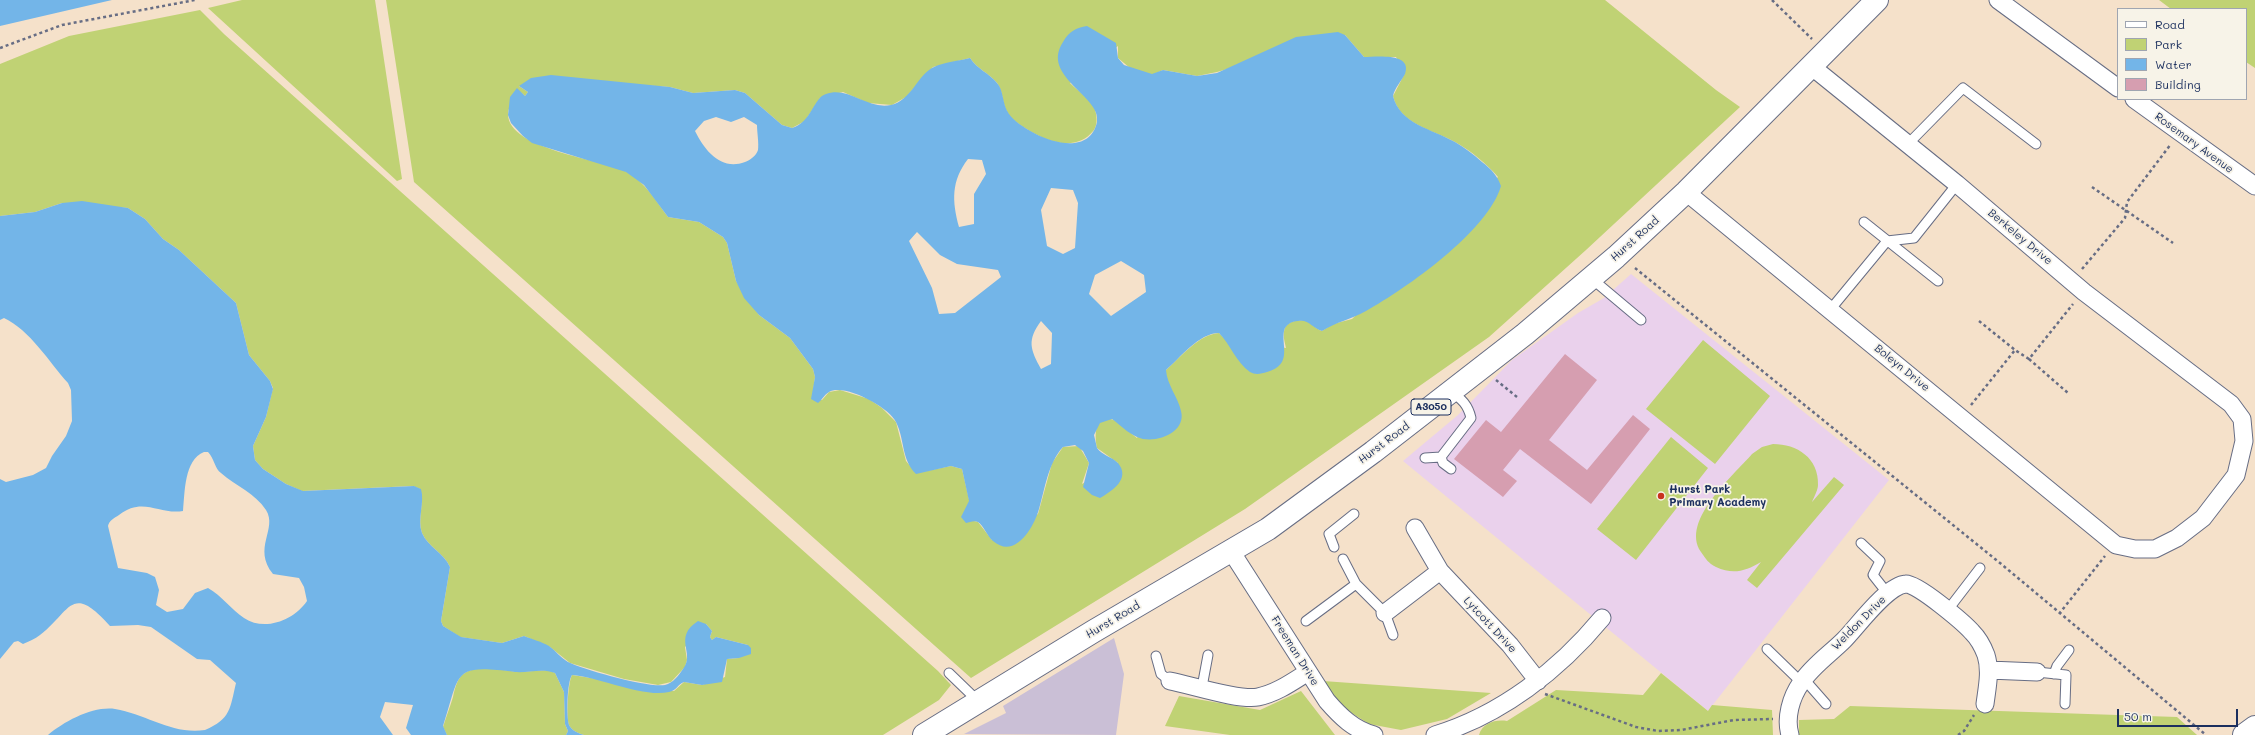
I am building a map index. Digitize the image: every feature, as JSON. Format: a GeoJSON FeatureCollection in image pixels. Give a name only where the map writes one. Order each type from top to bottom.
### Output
{"type":"FeatureCollection","features":[{"type":"Feature","properties":{"kind":"main road","name":"Hurst Road"},"geometry":{"type":"LineString","coordinates":[[924,735],[1094,631],[1268,529],[1373,452],[1451,392],[1525,334],[1591,278],[1686,192],[1877,0]]}},
{"type":"Feature","properties":{"kind":"main road"},"geometry":{"type":"LineString","coordinates":[[2244,735],[2255,727]]}},
{"type":"Feature","properties":{"kind":"street"},"geometry":{"type":"LineString","coordinates":[[1998,0],[2117,87]]}},
{"type":"Feature","properties":{"kind":"street","name":"Berkeley Drive"},"geometry":{"type":"LineString","coordinates":[[1818,59],[1907,144],[1957,184],[2078,287],[2231,404],[2242,419],[2244,441],[2236,475],[2203,518],[2177,538],[2155,549],[2135,549],[2114,543]]}},
{"type":"Feature","properties":{"kind":"street","name":"Rosemary Avenue"},"geometry":{"type":"LineString","coordinates":[[2135,100],[2255,186]]}},
{"type":"Feature","properties":{"kind":"street","name":"Boleyn Drive"},"geometry":{"type":"LineString","coordinates":[[1686,192],[1962,416],[2114,543]]}},
{"type":"Feature","properties":{"kind":"street","name":"Lytcott Drive"},"geometry":{"type":"LineString","coordinates":[[1415,528],[1440,571],[1510,645],[1533,684]]}},
{"type":"Feature","properties":{"kind":"street","name":"Freeman Drive"},"geometry":{"type":"LineString","coordinates":[[1231,551],[1327,701],[1339,715],[1368,734]]}},
{"type":"Feature","properties":{"kind":"street"},"geometry":{"type":"LineString","coordinates":[[1385,612],[1440,571]]}},
{"type":"Feature","properties":{"kind":"street","name":"Weldon Drive"},"geometry":{"type":"LineString","coordinates":[[1790,727],[1794,696],[1803,680],[1888,594],[1898,587],[1906,584],[1913,585],[1947,611],[1972,631],[1980,642],[1989,670],[1985,704]]}},
{"type":"Feature","properties":{"kind":"street"},"geometry":{"type":"LineString","coordinates":[[1435,735],[1463,730],[1533,684],[1563,660],[1602,618]]}},
{"type":"Feature","properties":{"kind":"street"},"geometry":{"type":"LineString","coordinates":[[1989,670],[2037,672]]}},
{"type":"Feature","properties":{"kind":"street"},"geometry":{"type":"LineString","coordinates":[[1170,680],[1227,694],[1257,697],[1277,691],[1308,672]]}},
{"type":"Feature","properties":{"kind":"lane"},"geometry":{"type":"LineString","coordinates":[[1907,144],[1963,88],[2036,144]]}},
{"type":"Feature","properties":{"kind":"lane"},"geometry":{"type":"LineString","coordinates":[[1830,310],[1887,241],[1914,238],[1957,184]]}},
{"type":"Feature","properties":{"kind":"lane"},"geometry":{"type":"LineString","coordinates":[[1864,222],[1938,281]]}},
{"type":"Feature","properties":{"kind":"lane"},"geometry":{"type":"LineString","coordinates":[[1591,278],[1641,320]]}},
{"type":"Feature","properties":{"kind":"lane"},"geometry":{"type":"LineString","coordinates":[[1425,458],[1441,457],[1471,418],[1469,410],[1462,399],[1451,392]]}},
{"type":"Feature","properties":{"kind":"lane"},"geometry":{"type":"LineString","coordinates":[[1441,457],[1443,463],[1452,469]]}},
{"type":"Feature","properties":{"kind":"lane"},"geometry":{"type":"LineString","coordinates":[[1334,547],[1329,534],[1354,514]]}},
{"type":"Feature","properties":{"kind":"lane"},"geometry":{"type":"LineString","coordinates":[[1861,543],[1880,561],[1873,575],[1888,594]]}},
{"type":"Feature","properties":{"kind":"lane"},"geometry":{"type":"LineString","coordinates":[[1343,559],[1356,584],[1385,612],[1393,635]]}},
{"type":"Feature","properties":{"kind":"lane"},"geometry":{"type":"LineString","coordinates":[[1947,611],[1980,568]]}},
{"type":"Feature","properties":{"kind":"lane"},"geometry":{"type":"LineString","coordinates":[[1306,621],[1356,584]]}},
{"type":"Feature","properties":{"kind":"lane"},"geometry":{"type":"LineString","coordinates":[[1767,649],[1803,680],[1826,704]]}},
{"type":"Feature","properties":{"kind":"lane"},"geometry":{"type":"LineString","coordinates":[[2054,674],[2057,666],[2069,650]]}},
{"type":"Feature","properties":{"kind":"lane"},"geometry":{"type":"LineString","coordinates":[[1202,687],[1208,655]]}},
{"type":"Feature","properties":{"kind":"lane"},"geometry":{"type":"LineString","coordinates":[[1156,656],[1161,674],[1170,680]]}},
{"type":"Feature","properties":{"kind":"lane"},"geometry":{"type":"LineString","coordinates":[[949,672],[979,702]]}},
{"type":"Feature","properties":{"kind":"lane"},"geometry":{"type":"LineString","coordinates":[[2037,672],[2066,675],[2065,704]]}},
{"type":"Feature","properties":{"kind":"path"},"geometry":{"type":"LineString","coordinates":[[0,48],[62,25],[195,0]]}},
{"type":"Feature","properties":{"kind":"path"},"geometry":{"type":"LineString","coordinates":[[1772,0],[1818,59]]}},
{"type":"Feature","properties":{"kind":"path"},"geometry":{"type":"LineString","coordinates":[[2029,359],[2125,218],[2127,202],[2180,132]]}},
{"type":"Feature","properties":{"kind":"path"},"geometry":{"type":"LineString","coordinates":[[2092,187],[2173,243]]}},
{"type":"Feature","properties":{"kind":"path"},"geometry":{"type":"LineString","coordinates":[[1635,268],[2000,563],[2059,614],[2206,735]]}},
{"type":"Feature","properties":{"kind":"path"},"geometry":{"type":"LineString","coordinates":[[1979,321],[2015,350],[2029,359],[2068,393]]}},
{"type":"Feature","properties":{"kind":"path"},"geometry":{"type":"LineString","coordinates":[[1962,416],[2015,350]]}},
{"type":"Feature","properties":{"kind":"path"},"geometry":{"type":"LineString","coordinates":[[1495,380],[1517,397]]}},
{"type":"Feature","properties":{"kind":"path"},"geometry":{"type":"LineString","coordinates":[[2059,614],[2114,543]]}},
{"type":"Feature","properties":{"kind":"path"},"geometry":{"type":"LineString","coordinates":[[1533,684],[1636,727],[1658,731],[1681,730],[1734,720],[1790,727]]}},
{"type":"Feature","properties":{"kind":"path"},"geometry":{"type":"LineString","coordinates":[[1958,735],[1964,731],[1978,709],[1985,704]]}},
{"type":"Feature","properties":{"kind":"shaded area","name":"Hurst Park Primary Academy"},"geometry":{"type":"Polygon","coordinates":[[[1631,274],[1889,480],[1708,711],[1403,461],[1458,415],[1512,360],[1578,313],[1604,298],[1631,274]]]}},
{"type":"Feature","properties":{"kind":"shaded area"},"geometry":{"type":"Polygon","coordinates":[[[1114,638],[1124,674],[1116,735],[964,734],[1006,713],[1003,706],[1114,638]]]}},
{"type":"Feature","properties":{"kind":"green space"},"geometry":{"type":"Polygon","coordinates":[[[242,0],[375,0],[402,179],[397,181],[208,8],[242,0]]]}},
{"type":"Feature","properties":{"kind":"green space"},"geometry":{"type":"Polygon","coordinates":[[[386,0],[1605,0],[1716,90],[1740,107],[1586,250],[1489,337],[1245,509],[971,678],[414,182],[386,0]],[[1345,35],[1217,72],[1197,76],[1163,70],[1152,75],[1130,68],[1118,58],[1118,46],[1070,83],[1092,104],[1096,113],[1097,122],[1094,130],[1085,138],[1076,142],[1065,143],[1054,142],[1044,138],[1033,133],[1015,121],[1007,111],[997,83],[970,58],[933,67],[906,97],[892,105],[868,103],[843,92],[820,98],[805,121],[792,128],[782,125],[745,93],[735,90],[693,93],[670,87],[626,84],[519,86],[528,92],[525,96],[517,89],[508,114],[512,126],[523,136],[539,145],[558,152],[615,167],[627,172],[645,186],[668,217],[699,222],[723,237],[727,243],[736,281],[759,315],[790,338],[813,369],[815,377],[812,399],[822,400],[829,392],[840,390],[869,399],[882,408],[896,422],[906,461],[916,473],[951,466],[962,469],[974,521],[978,522],[992,540],[1038,514],[1052,463],[1063,447],[1079,446],[1089,463],[1082,484],[1118,463],[1097,448],[1096,429],[1098,424],[1105,419],[1114,420],[1137,438],[1166,376],[1166,370],[1197,342],[1212,334],[1219,333],[1224,338],[1286,348],[1284,338],[1285,328],[1294,321],[1302,320],[1309,322],[1322,331],[1333,324],[1352,319],[1498,177],[1467,149],[1446,137],[1418,125],[1402,114],[1393,96],[1405,73],[1396,57],[1364,57],[1345,35]]]}},
{"type":"Feature","properties":{"kind":"green space"},"geometry":{"type":"Polygon","coordinates":[[[2159,0],[2255,0],[2255,68],[2247,63],[2247,8],[2170,8],[2159,0]]]}},
{"type":"Feature","properties":{"kind":"green space"},"geometry":{"type":"Polygon","coordinates":[[[200,10],[224,34],[938,671],[951,685],[939,700],[883,735],[584,735],[575,732],[569,725],[568,721],[569,692],[572,675],[674,691],[684,682],[702,685],[725,677],[727,659],[739,658],[748,645],[716,637],[712,640],[710,637],[712,631],[706,624],[685,647],[687,660],[685,667],[671,682],[658,685],[624,679],[570,663],[550,647],[524,636],[502,643],[460,637],[443,626],[441,621],[450,567],[422,533],[420,522],[422,500],[420,489],[413,486],[302,491],[286,484],[263,469],[255,460],[253,446],[266,417],[273,388],[270,381],[249,355],[236,303],[179,250],[163,239],[145,219],[128,208],[62,203],[35,212],[0,216],[0,64],[69,36],[200,10]]]}},
{"type":"Feature","properties":{"kind":"green space"},"geometry":{"type":"Polygon","coordinates":[[[1703,340],[1770,396],[1715,464],[1646,409],[1703,340]]]}},
{"type":"Feature","properties":{"kind":"green space"},"geometry":{"type":"Polygon","coordinates":[[[1671,437],[1708,468],[1636,560],[1597,529],[1671,437]]]}},
{"type":"Feature","properties":{"kind":"green space"},"geometry":{"type":"Polygon","coordinates":[[[1773,444],[1798,450],[1811,460],[1815,467],[1818,485],[1812,502],[1834,477],[1844,485],[1757,588],[1747,580],[1761,562],[1750,568],[1739,571],[1728,571],[1713,565],[1707,561],[1701,552],[1696,540],[1697,527],[1703,513],[1733,474],[1752,454],[1762,447],[1773,444]]]}},
{"type":"Feature","properties":{"kind":"green space"},"geometry":{"type":"Polygon","coordinates":[[[489,668],[518,672],[549,670],[555,673],[564,692],[565,724],[568,731],[566,735],[447,735],[443,727],[457,682],[468,671],[489,668]]]}},
{"type":"Feature","properties":{"kind":"green space"},"geometry":{"type":"Polygon","coordinates":[[[1661,673],[1708,711],[1712,705],[1772,710],[1773,735],[1479,735],[1483,727],[1486,725],[1494,721],[1507,721],[1556,690],[1643,695],[1661,673]]]}},
{"type":"Feature","properties":{"kind":"green space"},"geometry":{"type":"Polygon","coordinates":[[[1323,681],[1491,693],[1447,719],[1401,730],[1369,724],[1336,703],[1323,681]]]}},
{"type":"Feature","properties":{"kind":"green space"},"geometry":{"type":"Polygon","coordinates":[[[1301,691],[1335,735],[1230,735],[1165,726],[1179,696],[1260,710],[1301,691]]]}},
{"type":"Feature","properties":{"kind":"green space"},"geometry":{"type":"Polygon","coordinates":[[[1850,706],[2177,717],[2197,735],[1799,735],[1799,720],[1834,719],[1850,706]]]}},
{"type":"Feature","properties":{"kind":"water"},"geometry":{"type":"Polygon","coordinates":[[[0,0],[112,0],[0,26],[0,0]]]}},
{"type":"Feature","properties":{"kind":"water"},"geometry":{"type":"Polygon","coordinates":[[[1087,26],[1116,43],[1118,58],[1124,65],[1152,74],[1163,70],[1197,76],[1217,73],[1296,37],[1338,32],[1345,35],[1364,57],[1392,57],[1404,62],[1406,67],[1405,74],[1393,96],[1402,113],[1418,125],[1446,137],[1469,151],[1496,175],[1501,186],[1493,203],[1480,221],[1463,239],[1444,257],[1383,301],[1361,314],[1322,331],[1305,321],[1293,322],[1287,325],[1283,336],[1283,360],[1275,369],[1260,374],[1250,372],[1237,358],[1227,342],[1219,333],[1204,337],[1190,347],[1166,370],[1168,381],[1178,401],[1181,411],[1182,419],[1174,431],[1160,438],[1144,439],[1130,433],[1112,419],[1100,423],[1094,435],[1097,448],[1118,463],[1122,474],[1118,484],[1110,492],[1100,498],[1092,495],[1083,487],[1089,463],[1083,451],[1075,445],[1063,447],[1050,468],[1039,509],[1033,524],[1022,539],[1009,547],[1001,546],[993,541],[978,522],[974,521],[966,523],[961,517],[969,501],[962,469],[951,466],[916,474],[905,456],[896,422],[885,410],[866,398],[845,391],[836,390],[829,392],[818,403],[811,399],[815,377],[813,369],[790,338],[759,315],[744,298],[736,281],[727,243],[723,237],[699,222],[668,217],[644,185],[626,172],[532,143],[511,123],[508,115],[510,97],[517,88],[525,96],[528,92],[519,86],[531,78],[551,75],[670,87],[693,93],[735,90],[745,93],[782,125],[792,128],[804,121],[818,100],[826,94],[834,92],[842,93],[882,106],[891,105],[898,103],[904,98],[928,70],[938,65],[970,58],[999,86],[1009,114],[1017,122],[1028,130],[1041,136],[1055,141],[1069,143],[1082,141],[1091,135],[1097,122],[1096,113],[1091,103],[1065,76],[1059,66],[1058,54],[1065,38],[1076,29],[1087,26]],[[716,117],[704,121],[695,131],[709,152],[721,161],[728,164],[736,164],[753,158],[756,154],[758,150],[757,125],[744,117],[731,122],[716,117]],[[968,159],[958,175],[954,192],[954,200],[959,227],[974,224],[974,194],[986,174],[982,160],[968,159]],[[1051,188],[1041,210],[1047,246],[1063,254],[1075,248],[1078,203],[1073,190],[1051,188]],[[917,232],[909,241],[932,288],[939,314],[955,313],[1001,277],[998,270],[957,264],[940,255],[917,232]],[[1121,261],[1095,275],[1089,294],[1111,316],[1146,292],[1144,275],[1121,261]],[[1041,321],[1032,339],[1032,350],[1041,369],[1051,364],[1052,333],[1041,321]]]}},
{"type":"Feature","properties":{"kind":"water"},"geometry":{"type":"Polygon","coordinates":[[[82,201],[128,208],[145,219],[163,239],[179,250],[236,303],[249,355],[270,381],[273,389],[266,417],[253,446],[255,460],[263,469],[286,484],[303,491],[414,486],[421,489],[422,500],[420,522],[422,533],[450,567],[441,621],[443,626],[461,637],[502,643],[524,636],[549,646],[568,662],[616,678],[645,684],[665,685],[673,681],[678,676],[686,663],[687,657],[685,639],[687,633],[690,627],[698,621],[706,624],[712,631],[710,637],[712,640],[716,637],[748,645],[751,648],[751,654],[739,658],[727,659],[722,682],[702,685],[684,682],[669,692],[658,693],[634,690],[595,679],[572,675],[568,692],[568,721],[572,729],[577,733],[584,735],[566,735],[568,731],[565,724],[564,692],[555,673],[545,671],[515,672],[479,669],[469,671],[462,676],[457,683],[443,726],[447,735],[411,735],[406,728],[413,705],[385,702],[380,717],[393,735],[48,735],[71,720],[89,712],[107,709],[115,709],[138,715],[181,730],[205,730],[214,726],[225,717],[230,706],[236,683],[210,660],[197,659],[151,627],[138,625],[110,626],[87,605],[79,603],[72,605],[65,610],[36,638],[23,644],[18,641],[14,642],[0,659],[0,479],[6,482],[33,475],[46,468],[52,456],[66,436],[72,421],[71,390],[68,383],[31,338],[13,323],[4,318],[0,320],[0,216],[35,212],[62,203],[82,201]],[[204,452],[197,456],[189,469],[185,486],[183,511],[174,512],[151,507],[136,507],[114,518],[109,523],[108,526],[118,568],[147,573],[155,577],[159,590],[156,605],[167,612],[183,609],[195,593],[208,588],[244,618],[252,622],[270,624],[295,614],[307,601],[304,587],[299,578],[273,574],[267,565],[265,547],[269,517],[266,510],[251,494],[219,471],[208,452],[204,452]]]}},
{"type":"Feature","properties":{"kind":"building"},"geometry":{"type":"Polygon","coordinates":[[[1565,354],[1597,380],[1549,440],[1587,470],[1633,415],[1650,429],[1591,504],[1520,449],[1503,470],[1517,481],[1503,497],[1454,459],[1486,420],[1501,432],[1565,354]]]}},
{"type":"Feature","properties":{"kind":"place","name":"Hurst Park Primary Academy"},"geometry":{"type":"Point","coordinates":[1661,496]}}]}
